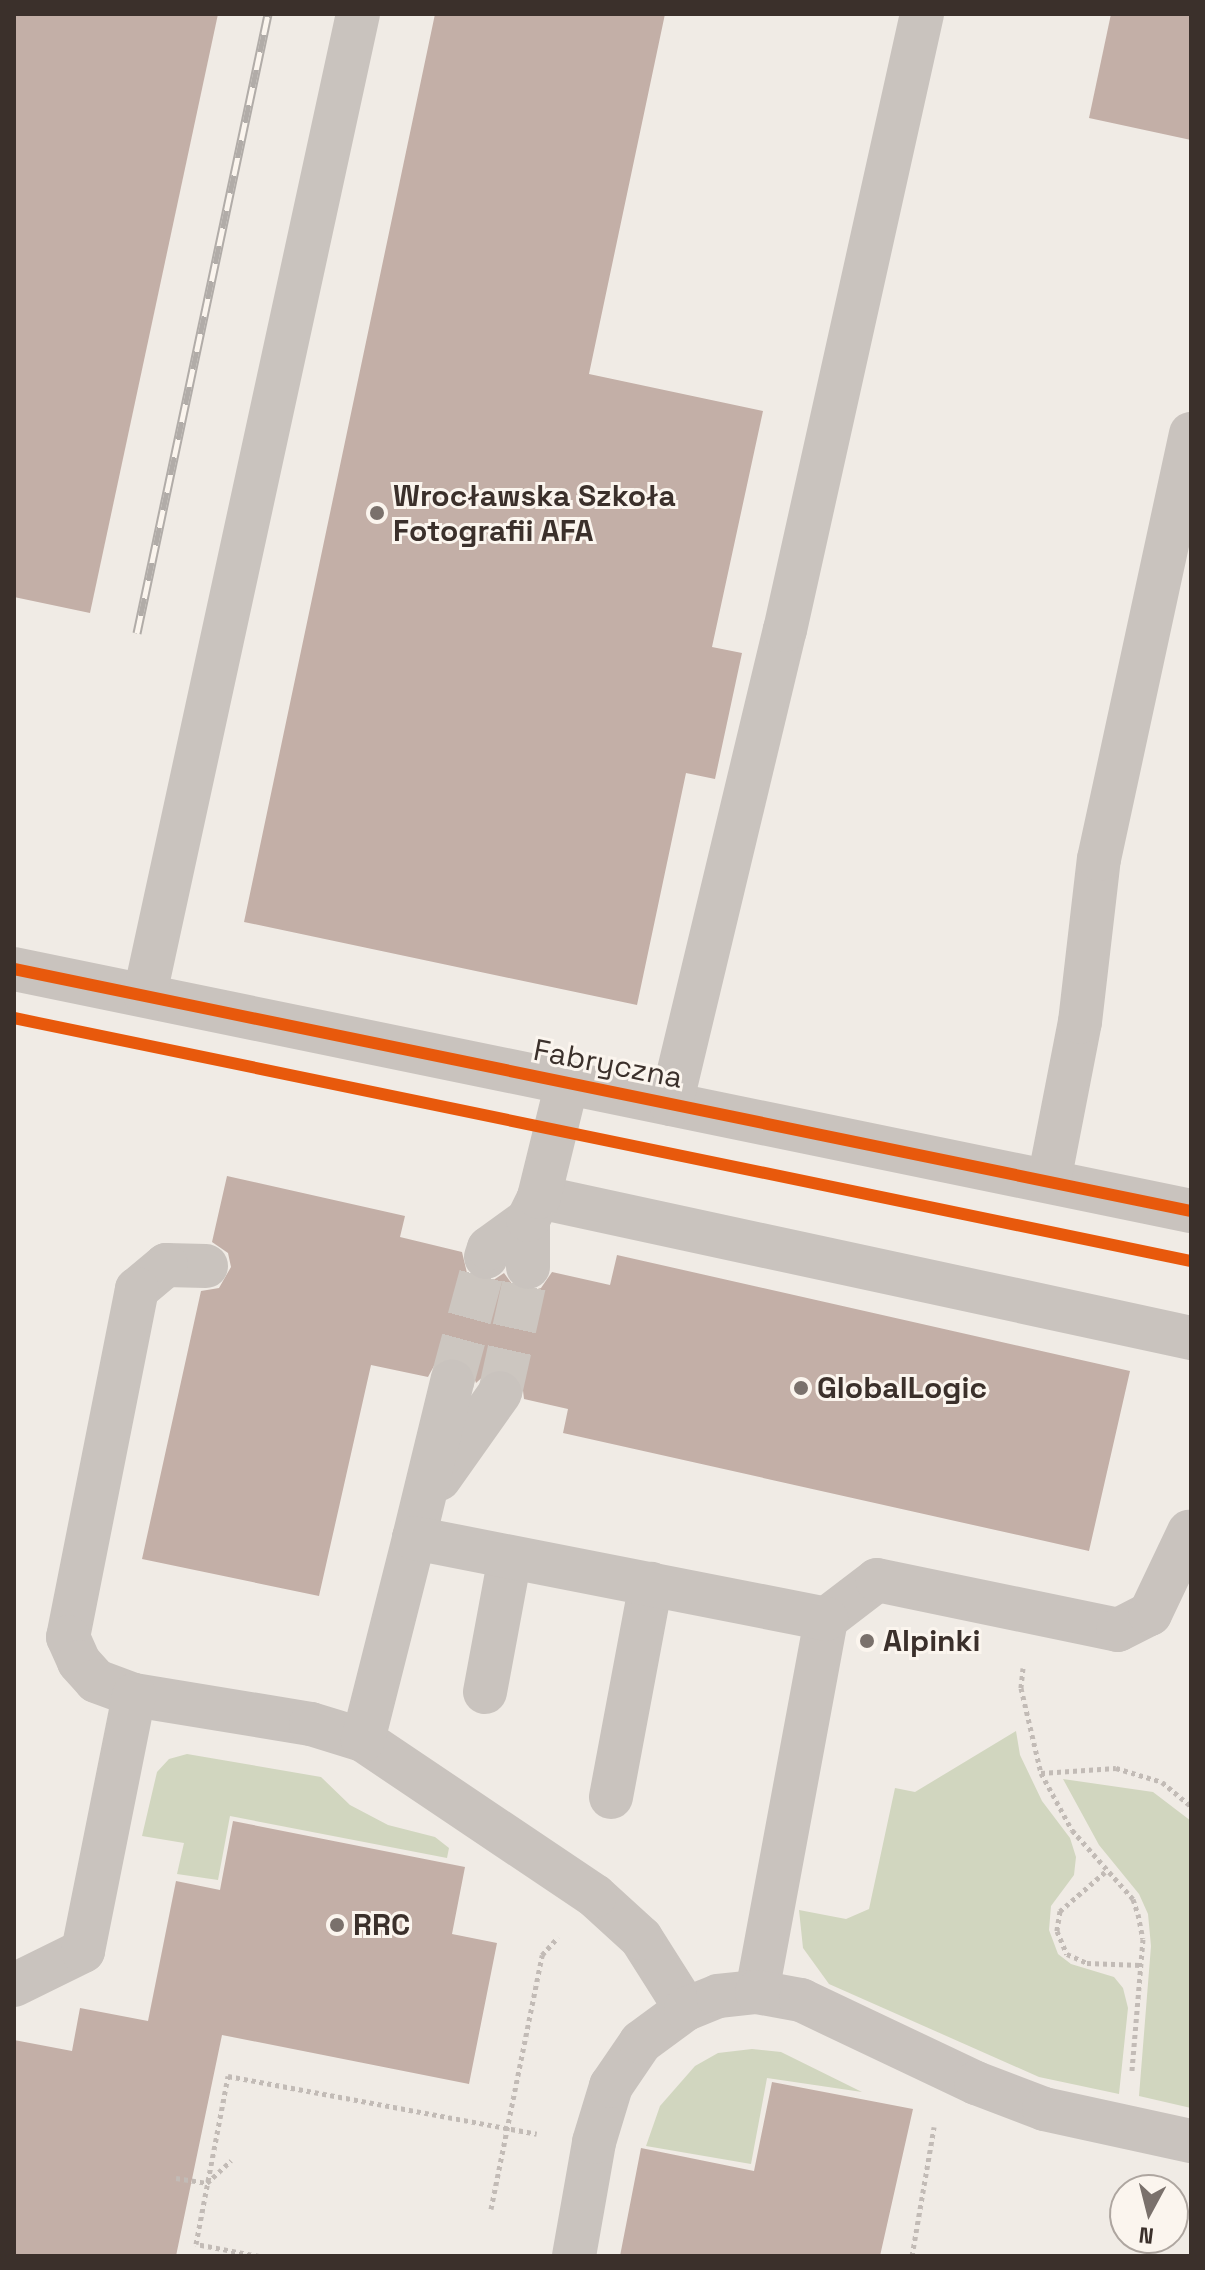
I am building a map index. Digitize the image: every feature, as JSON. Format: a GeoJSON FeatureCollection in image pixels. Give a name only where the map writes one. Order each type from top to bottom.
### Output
{"type":"FeatureCollection","features":[{"type":"Feature","properties":{"kind":"street"},"geometry":{"type":"LineString","coordinates":[[145,994],[358,14]]}},
{"type":"Feature","properties":{"kind":"street"},"geometry":{"type":"LineString","coordinates":[[671,1104],[789,616],[922,14]]}},
{"type":"Feature","properties":{"kind":"street"},"geometry":{"type":"LineString","coordinates":[[1049,1181],[1080,1022],[1099,859],[1191,434]]}},
{"type":"Feature","properties":{"kind":"street","name":"Fabryczna"},"geometry":{"type":"LineString","coordinates":[[14,969],[1191,1211]]}},
{"type":"Feature","properties":{"kind":"street"},"geometry":{"type":"LineString","coordinates":[[528,1267],[534,1208],[567,1083]]}},
{"type":"Feature","properties":{"kind":"street"},"geometry":{"type":"LineString","coordinates":[[486,1257],[489,1248],[534,1208]]}},
{"type":"Feature","properties":{"kind":"street"},"geometry":{"type":"LineString","coordinates":[[534,1208],[1191,1338]]}},
{"type":"Feature","properties":{"kind":"street"},"geometry":{"type":"LineString","coordinates":[[206,1266],[166,1265],[137,1289],[68,1637],[79,1662],[96,1681],[134,1695],[311,1724],[363,1740],[595,1896],[641,1938],[686,2009]]}},
{"type":"Feature","properties":{"kind":"street"},"geometry":{"type":"LineString","coordinates":[[363,1740],[428,1494],[452,1382]]}},
{"type":"Feature","properties":{"kind":"street"},"geometry":{"type":"LineString","coordinates":[[428,1494],[500,1393]]}},
{"type":"Feature","properties":{"kind":"street"},"geometry":{"type":"LineString","coordinates":[[757,1992],[826,1619],[877,1580],[1118,1630],[1150,1614],[1189,1532]]}},
{"type":"Feature","properties":{"kind":"street"},"geometry":{"type":"LineString","coordinates":[[414,1538],[826,1619]]}},
{"type":"Feature","properties":{"kind":"street"},"geometry":{"type":"LineString","coordinates":[[485,1692],[510,1557]]}},
{"type":"Feature","properties":{"kind":"street"},"geometry":{"type":"LineString","coordinates":[[611,1797],[651,1584]]}},
{"type":"Feature","properties":{"kind":"street"},"geometry":{"type":"LineString","coordinates":[[14,1985],[83,1951],[134,1695]]}},
{"type":"Feature","properties":{"kind":"street"},"geometry":{"type":"LineString","coordinates":[[574,2256],[594,2142],[611,2086],[641,2042],[686,2009],[718,1996],[757,1992],[801,2000],[976,2083],[1044,2109],[1191,2141]]}},
{"type":"Feature","properties":{"kind":"path"},"geometry":{"type":"LineString","coordinates":[[1029,1613],[1021,1688],[1041,1773],[1072,1830],[1105,1872],[1133,1899],[1143,1939],[1127,2128]]}},
{"type":"Feature","properties":{"kind":"path"},"geometry":{"type":"LineString","coordinates":[[1041,1773],[1116,1768],[1162,1782],[1191,1806]]}},
{"type":"Feature","properties":{"kind":"path"},"geometry":{"type":"LineString","coordinates":[[1105,1872],[1060,1911],[1057,1931],[1067,1954],[1087,1963],[1141,1965]]}},
{"type":"Feature","properties":{"kind":"path"},"geometry":{"type":"LineString","coordinates":[[491,2209],[542,1955],[595,1896]]}},
{"type":"Feature","properties":{"kind":"path"},"geometry":{"type":"LineString","coordinates":[[228,2076],[196,2244],[259,2256]]}},
{"type":"Feature","properties":{"kind":"path"},"geometry":{"type":"LineString","coordinates":[[207,2183],[231,2161]]}},
{"type":"Feature","properties":{"kind":"path"},"geometry":{"type":"LineString","coordinates":[[176,2178],[207,2183]]}},
{"type":"Feature","properties":{"kind":"green space"},"geometry":{"type":"Polygon","coordinates":[[[1016,1731],[1020,1755],[1042,1801],[1070,1838],[1076,1857],[1074,1875],[1051,1906],[1049,1930],[1058,1954],[1071,1964],[1114,1977],[1123,1988],[1128,2008],[1119,2094],[1039,2077],[829,1984],[803,1948],[799,1910],[846,1919],[869,1909],[895,1788],[915,1792],[1016,1731]]]}},
{"type":"Feature","properties":{"kind":"green space"},"geometry":{"type":"Polygon","coordinates":[[[187,1754],[321,1777],[350,1805],[388,1825],[435,1837],[449,1848],[447,1858],[230,1816],[218,1880],[177,1874],[184,1843],[142,1836],[157,1772],[169,1759],[187,1754]]]}},
{"type":"Feature","properties":{"kind":"green space"},"geometry":{"type":"Polygon","coordinates":[[[1063,1779],[1153,1792],[1191,1821],[1191,2108],[1139,2096],[1151,1946],[1148,1914],[1139,1894],[1099,1845],[1063,1779]]]}},
{"type":"Feature","properties":{"kind":"green space"},"geometry":{"type":"Polygon","coordinates":[[[752,2049],[781,2052],[862,2092],[767,2078],[751,2164],[646,2146],[660,2106],[695,2066],[718,2053],[752,2049]]]}},
{"type":"Feature","properties":{"kind":"building"},"geometry":{"type":"Polygon","coordinates":[[[14,14],[218,14],[90,613],[14,597],[14,14]]]}},
{"type":"Feature","properties":{"kind":"building"},"geometry":{"type":"Polygon","coordinates":[[[435,14],[665,14],[589,374],[763,411],[712,647],[742,653],[715,779],[686,773],[637,1005],[244,922],[435,14]]]}},
{"type":"Feature","properties":{"kind":"building"},"geometry":{"type":"Polygon","coordinates":[[[1111,14],[1191,14],[1191,140],[1089,118],[1111,14]]]}},
{"type":"Feature","properties":{"kind":"building","name":"GlobalLogic"},"geometry":{"type":"Polygon","coordinates":[[[227,1176],[405,1216],[400,1237],[462,1252],[467,1273],[477,1280],[492,1281],[504,1273],[515,1288],[527,1292],[541,1288],[552,1272],[610,1285],[617,1255],[1130,1371],[1089,1551],[563,1433],[568,1409],[524,1399],[522,1382],[503,1368],[489,1371],[476,1383],[470,1365],[457,1358],[435,1364],[428,1377],[371,1365],[319,1596],[142,1559],[201,1291],[219,1288],[231,1267],[228,1253],[212,1242],[227,1176]]]}},
{"type":"Feature","properties":{"kind":"building"},"geometry":{"type":"Polygon","coordinates":[[[233,1821],[465,1867],[452,1934],[497,1943],[469,2084],[222,2035],[176,2256],[14,2256],[14,2040],[72,2051],[80,2008],[148,2021],[176,1881],[220,1890],[233,1821]]]}},
{"type":"Feature","properties":{"kind":"building"},"geometry":{"type":"Polygon","coordinates":[[[772,2082],[913,2109],[880,2256],[620,2256],[641,2148],[754,2171],[772,2082]]]}},
{"type":"Feature","properties":{"kind":"tunnel"},"geometry":{"type":"LineString","coordinates":[[452,1382],[486,1257]]}},
{"type":"Feature","properties":{"kind":"tunnel"},"geometry":{"type":"LineString","coordinates":[[500,1393],[528,1267]]}},
{"type":"Feature","properties":{"kind":"railway"},"geometry":{"type":"LineString","coordinates":[[137,633],[268,14]]}},
{"type":"Feature","properties":{"kind":"cycle path"},"geometry":{"type":"LineString","coordinates":[[14,969],[1191,1211]]}},
{"type":"Feature","properties":{"kind":"cycle path"},"geometry":{"type":"LineString","coordinates":[[14,1018],[1191,1261]]}},
{"type":"Feature","properties":{"kind":"place","name":"Wrocławska Szkoła Fotografii AFA"},"geometry":{"type":"Point","coordinates":[377,513]}},
{"type":"Feature","properties":{"kind":"place","name":"GlobalLogic"},"geometry":{"type":"Point","coordinates":[801,1388]}},
{"type":"Feature","properties":{"kind":"place","name":"Alpinki"},"geometry":{"type":"Point","coordinates":[867,1641]}},
{"type":"Feature","properties":{"kind":"place","name":"RRC"},"geometry":{"type":"Point","coordinates":[337,1925]}}]}
